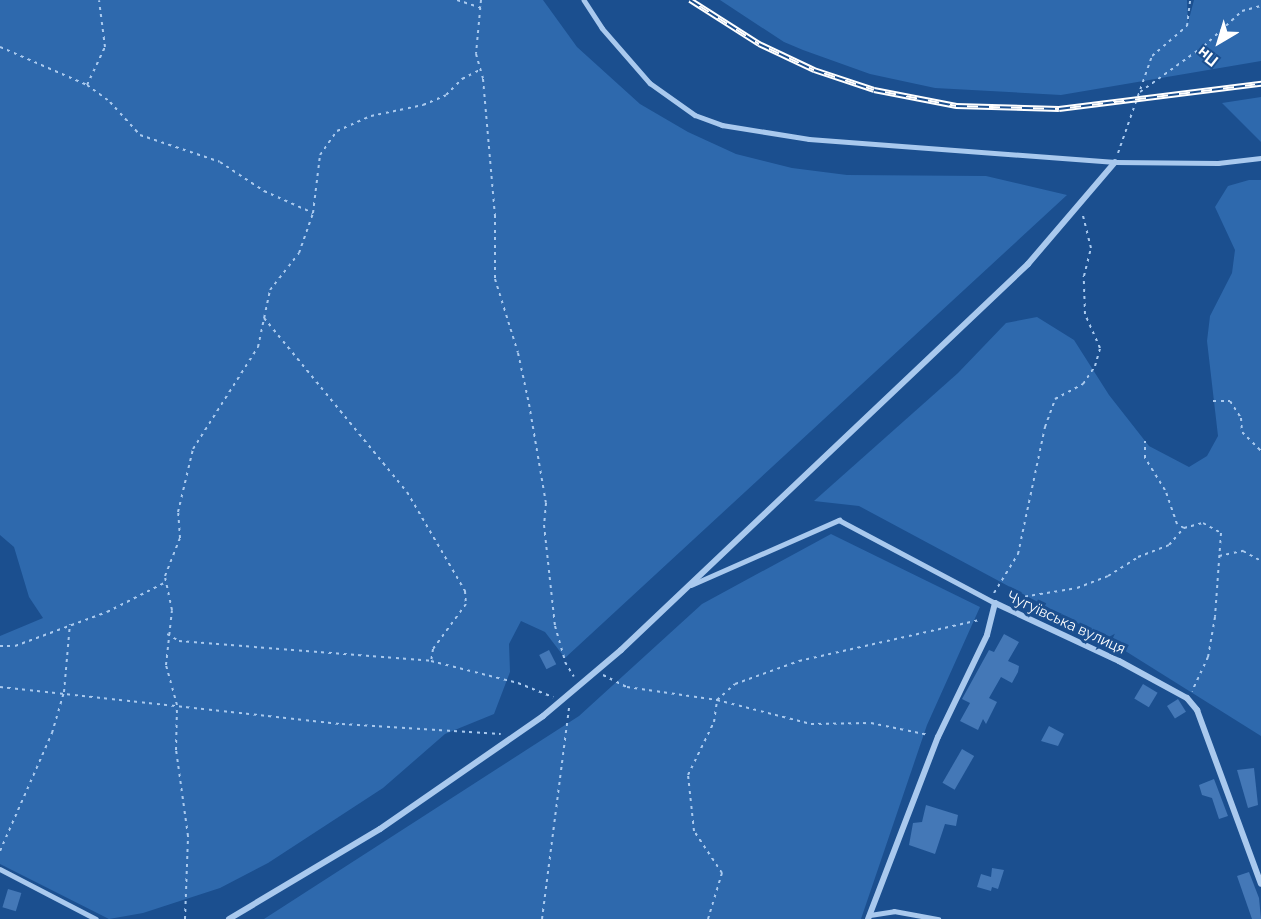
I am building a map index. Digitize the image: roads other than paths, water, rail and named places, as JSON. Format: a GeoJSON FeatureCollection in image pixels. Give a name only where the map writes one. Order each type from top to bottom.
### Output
{"type":"FeatureCollection","features":[{"type":"Feature","properties":{"kind":"street"},"geometry":{"type":"LineString","coordinates":[[230,919],[380,829],[516,734],[594,672],[691,585],[1028,264],[1115,162]]}},
{"type":"Feature","properties":{"kind":"street","name":"Чугуївська вулиця"},"geometry":{"type":"LineString","coordinates":[[869,917],[938,737],[987,635],[995,603],[1119,661],[1187,698],[1197,710],[1261,884]]}},
{"type":"Feature","properties":{"kind":"lane"},"geometry":{"type":"LineString","coordinates":[[584,0],[602,28],[650,83],[695,115],[722,125],[809,139],[1115,162],[1218,163],[1261,158]]}},
{"type":"Feature","properties":{"kind":"lane"},"geometry":{"type":"LineString","coordinates":[[691,585],[839,520],[995,603]]}},
{"type":"Feature","properties":{"kind":"lane"},"geometry":{"type":"LineString","coordinates":[[0,869],[96,919]]}},
{"type":"Feature","properties":{"kind":"lane"},"geometry":{"type":"LineString","coordinates":[[869,917],[894,911],[938,919]]}},
{"type":"Feature","properties":{"kind":"railway"},"geometry":{"type":"LineString","coordinates":[[690,0],[759,44],[814,70],[874,90],[956,106],[1059,109],[1261,84]]}}]}
